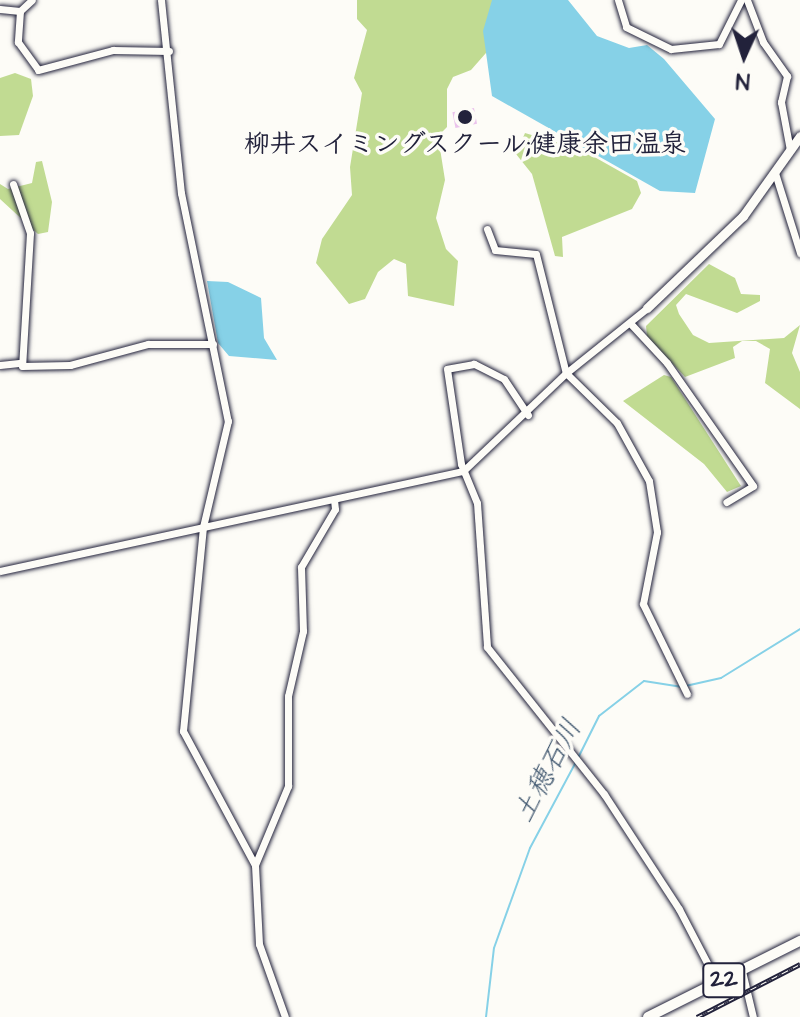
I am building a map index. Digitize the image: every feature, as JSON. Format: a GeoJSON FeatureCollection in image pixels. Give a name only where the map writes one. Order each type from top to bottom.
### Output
{"type":"FeatureCollection","features":[{"type":"Feature","properties":{"kind":"main road","name":"22"},"geometry":{"type":"LineString","coordinates":[[648,1017],[800,941]]}},
{"type":"Feature","properties":{"kind":"street"},"geometry":{"type":"LineString","coordinates":[[32,0],[20,11],[18,42],[38,70],[113,50],[169,51]]}},
{"type":"Feature","properties":{"kind":"street"},"geometry":{"type":"LineString","coordinates":[[161,0],[169,51],[181,193],[228,421],[203,527],[183,731],[255,865],[259,944],[285,1017]]}},
{"type":"Feature","properties":{"kind":"street"},"geometry":{"type":"LineString","coordinates":[[618,0],[626,27],[671,49],[719,44],[741,0]]}},
{"type":"Feature","properties":{"kind":"street"},"geometry":{"type":"LineString","coordinates":[[747,0],[763,42],[787,76],[781,102],[790,150]]}},
{"type":"Feature","properties":{"kind":"street"},"geometry":{"type":"LineString","coordinates":[[0,9],[20,11]]}},
{"type":"Feature","properties":{"kind":"street"},"geometry":{"type":"LineString","coordinates":[[0,571],[463,471],[528,415],[566,373],[630,323],[730,230],[800,136]]}},
{"type":"Feature","properties":{"kind":"street"},"geometry":{"type":"LineString","coordinates":[[775,173],[800,253]]}},
{"type":"Feature","properties":{"kind":"street"},"geometry":{"type":"LineString","coordinates":[[13,184],[30,233],[28,326],[19,363]]}},
{"type":"Feature","properties":{"kind":"street"},"geometry":{"type":"LineString","coordinates":[[487,229],[495,250],[536,254],[566,373],[617,423],[649,481],[657,532],[643,604],[686,690]]}},
{"type":"Feature","properties":{"kind":"street"},"geometry":{"type":"LineString","coordinates":[[630,323],[667,363],[753,486],[726,502]]}},
{"type":"Feature","properties":{"kind":"street"},"geometry":{"type":"LineString","coordinates":[[0,365],[19,363],[46,368],[138,345],[213,344]]}},
{"type":"Feature","properties":{"kind":"street"},"geometry":{"type":"LineString","coordinates":[[528,415],[504,379],[479,365],[452,364],[446,374],[463,471],[477,503],[491,658],[581,763],[679,909],[718,984]]}},
{"type":"Feature","properties":{"kind":"street"},"geometry":{"type":"LineString","coordinates":[[255,865],[288,786],[288,696],[303,631],[301,567],[334,500]]}},
{"type":"Feature","properties":{"kind":"street"},"geometry":{"type":"LineString","coordinates":[[742,971],[753,1017]]}},
{"type":"Feature","properties":{"kind":"green space"},"geometry":{"type":"Polygon","coordinates":[[[357,0],[501,0],[493,45],[471,70],[453,77],[447,89],[447,127],[438,136],[445,180],[436,218],[446,249],[458,261],[454,306],[408,296],[406,264],[394,259],[378,272],[365,299],[349,304],[316,263],[322,239],[352,195],[350,167],[362,93],[354,78],[367,30],[357,19],[357,0]]]}},
{"type":"Feature","properties":{"kind":"green space"},"geometry":{"type":"Polygon","coordinates":[[[15,73],[31,79],[33,96],[19,135],[0,136],[0,78],[15,73]]]}},
{"type":"Feature","properties":{"kind":"green space"},"geometry":{"type":"Polygon","coordinates":[[[525,133],[582,150],[637,181],[641,193],[632,209],[562,237],[563,257],[555,256],[532,174],[516,154],[525,133]]]}},
{"type":"Feature","properties":{"kind":"green space"},"geometry":{"type":"Polygon","coordinates":[[[42,161],[52,202],[48,232],[38,234],[0,199],[0,184],[8,189],[32,183],[36,162],[42,161]]]}},
{"type":"Feature","properties":{"kind":"green space"},"geometry":{"type":"Polygon","coordinates":[[[709,264],[735,278],[741,294],[760,295],[760,301],[737,313],[686,294],[676,305],[679,314],[693,335],[709,343],[784,338],[800,325],[792,353],[800,372],[800,409],[765,383],[770,349],[756,341],[742,341],[733,347],[735,358],[685,377],[647,336],[646,326],[709,264]]]}},
{"type":"Feature","properties":{"kind":"green space"},"geometry":{"type":"Polygon","coordinates":[[[664,375],[671,377],[741,486],[727,492],[704,464],[623,401],[664,375]]]}},
{"type":"Feature","properties":{"kind":"water"},"geometry":{"type":"Polygon","coordinates":[[[492,0],[568,0],[597,36],[629,48],[647,45],[664,59],[715,119],[695,193],[660,191],[492,96],[483,31],[492,0]]]}},
{"type":"Feature","properties":{"kind":"water"},"geometry":{"type":"Polygon","coordinates":[[[207,281],[228,282],[261,298],[264,338],[277,360],[229,356],[218,343],[207,281]]]}},
{"type":"Feature","properties":{"kind":"building","name":"柳井スイミングスクール;健康余田温泉"},"geometry":{"type":"Polygon","coordinates":[[[474,108],[477,124],[455,128],[452,112],[474,108]]]}},
{"type":"Feature","properties":{"kind":"waterway","name":"土穂石川"},"geometry":{"type":"LineString","coordinates":[[579,756],[599,716],[644,681],[681,687],[721,678],[800,629]]}},
{"type":"Feature","properties":{"kind":"waterway","name":"土穂石川"},"geometry":{"type":"LineString","coordinates":[[486,1017],[494,948],[530,848],[576,762]]}},
{"type":"Feature","properties":{"kind":"railway"},"geometry":{"type":"LineString","coordinates":[[697,1017],[800,964]]}},
{"type":"Feature","properties":{"kind":"place","name":"柳井スイミングスクール;健康余田温泉"},"geometry":{"type":"Point","coordinates":[465,117]}}]}
